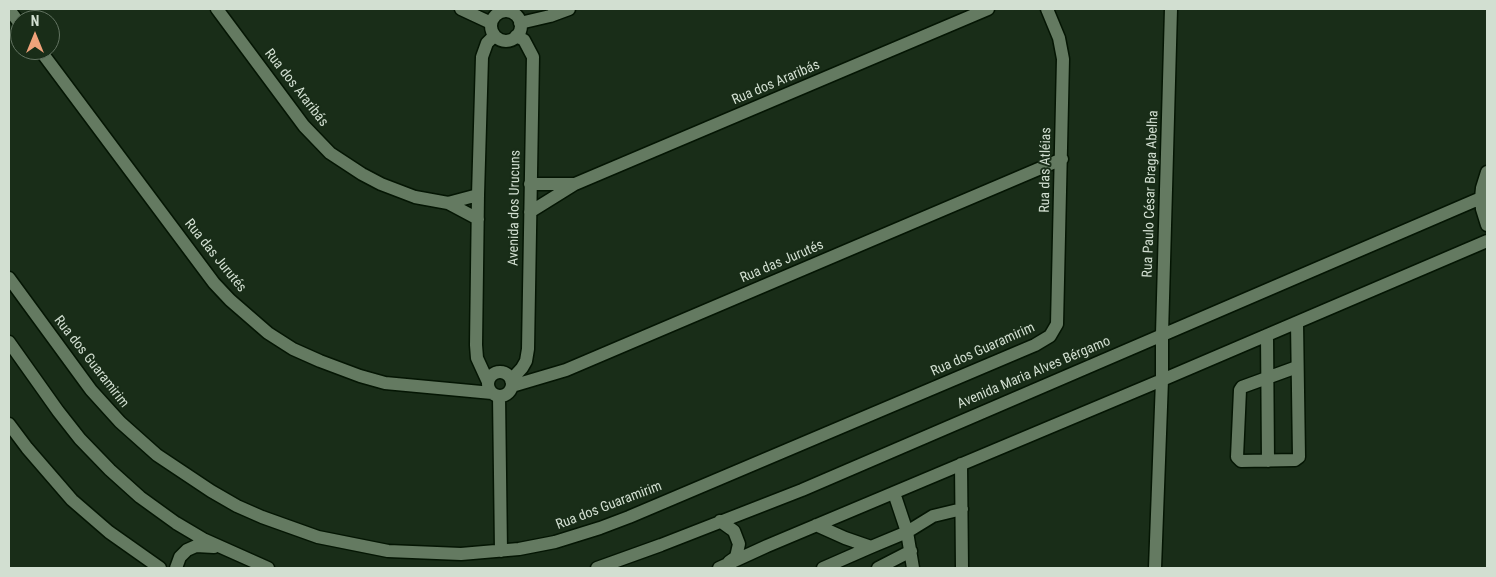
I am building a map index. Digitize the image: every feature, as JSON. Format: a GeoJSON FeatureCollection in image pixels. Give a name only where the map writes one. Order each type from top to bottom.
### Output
{"type":"FeatureCollection","features":[{"type":"Feature","properties":{"kind":"street","name":"Rua dos Araribás"},"geometry":{"type":"LineString","coordinates":[[217,9],[304,126],[330,153],[381,184],[415,197],[448,203],[478,219]]}},
{"type":"Feature","properties":{"kind":"street"},"geometry":{"type":"LineString","coordinates":[[461,9],[496,15],[506,12],[516,15],[550,16],[569,9]]}},
{"type":"Feature","properties":{"kind":"street","name":"Rua dos Araribás"},"geometry":{"type":"LineString","coordinates":[[530,212],[575,184],[988,9]]}},
{"type":"Feature","properties":{"kind":"street","name":"Rua das Atléias"},"geometry":{"type":"LineString","coordinates":[[1047,9],[1057,32],[1064,59],[1057,324],[1053,333]]}},
{"type":"Feature","properties":{"kind":"street","name":"Rua Paulo César Braga Abelha"},"geometry":{"type":"LineString","coordinates":[[1154,568],[1162,380],[1171,9]]}},
{"type":"Feature","properties":{"kind":"street"},"geometry":{"type":"LineString","coordinates":[[496,15],[491,27],[494,36],[503,41],[512,39],[519,32],[516,15]]}},
{"type":"Feature","properties":{"kind":"street"},"geometry":{"type":"LineString","coordinates":[[494,36],[487,43],[482,57],[476,345],[479,363],[493,390],[507,394],[511,383],[506,374],[499,372],[492,376],[493,390],[501,551]]}},
{"type":"Feature","properties":{"kind":"street","name":"Avenida dos Urucuns"},"geometry":{"type":"LineString","coordinates":[[511,383],[522,368],[528,354],[532,57],[524,40],[516,36]]}},
{"type":"Feature","properties":{"kind":"street","name":"Rua das Jurutés"},"geometry":{"type":"LineString","coordinates":[[47,60],[214,283],[230,300],[268,333],[293,349],[320,361],[385,384],[434,389],[493,390]]}},
{"type":"Feature","properties":{"kind":"street","name":"Rua das Jurutés"},"geometry":{"type":"LineString","coordinates":[[511,383],[566,370],[1062,159]]}},
{"type":"Feature","properties":{"kind":"street"},"geometry":{"type":"LineString","coordinates":[[1487,172],[1481,198],[1487,225]]}},
{"type":"Feature","properties":{"kind":"street","name":"Rua dos Araribás"},"geometry":{"type":"LineString","coordinates":[[530,184],[575,184]]}},
{"type":"Feature","properties":{"kind":"street","name":"Rua dos Araribás"},"geometry":{"type":"LineString","coordinates":[[448,203],[478,195]]}},
{"type":"Feature","properties":{"kind":"street","name":"Avenida Maria Alves Bérgamo"},"geometry":{"type":"LineString","coordinates":[[597,568],[802,490],[1481,198]]}},
{"type":"Feature","properties":{"kind":"street"},"geometry":{"type":"LineString","coordinates":[[722,567],[816,525],[1487,241]]}},
{"type":"Feature","properties":{"kind":"street","name":"Rua dos Guaramirim"},"geometry":{"type":"LineString","coordinates":[[9,278],[56,345],[110,412],[157,455],[217,495],[262,517],[318,537],[388,551],[440,555],[501,551],[555,542],[600,528],[1035,346],[1053,333]]}},
{"type":"Feature","properties":{"kind":"street"},"geometry":{"type":"LineString","coordinates":[[1297,323],[1299,457],[1296,460],[1240,461],[1237,457],[1240,390],[1242,387],[1297,367]]}},
{"type":"Feature","properties":{"kind":"street"},"geometry":{"type":"LineString","coordinates":[[1267,335],[1268,461]]}},
{"type":"Feature","properties":{"kind":"street"},"geometry":{"type":"LineString","coordinates":[[9,342],[58,411],[110,470],[176,523],[219,547],[268,568]]}},
{"type":"Feature","properties":{"kind":"street"},"geometry":{"type":"LineString","coordinates":[[9,424],[72,500],[109,532],[160,568]]}},
{"type":"Feature","properties":{"kind":"street"},"geometry":{"type":"LineString","coordinates":[[961,464],[962,568]]}},
{"type":"Feature","properties":{"kind":"street"},"geometry":{"type":"LineString","coordinates":[[894,493],[907,532],[913,568]]}},
{"type":"Feature","properties":{"kind":"street"},"geometry":{"type":"LineString","coordinates":[[823,568],[907,532],[933,516],[962,509]]}},
{"type":"Feature","properties":{"kind":"street"},"geometry":{"type":"LineString","coordinates":[[720,521],[734,531],[739,544],[736,557],[722,567]]}},
{"type":"Feature","properties":{"kind":"street"},"geometry":{"type":"LineString","coordinates":[[816,525],[845,538],[871,546]]}},
{"type":"Feature","properties":{"kind":"street"},"geometry":{"type":"LineString","coordinates":[[176,568],[180,557],[187,550],[196,546],[219,547]]}},
{"type":"Feature","properties":{"kind":"street"},"geometry":{"type":"LineString","coordinates":[[878,568],[911,551]]}}]}
